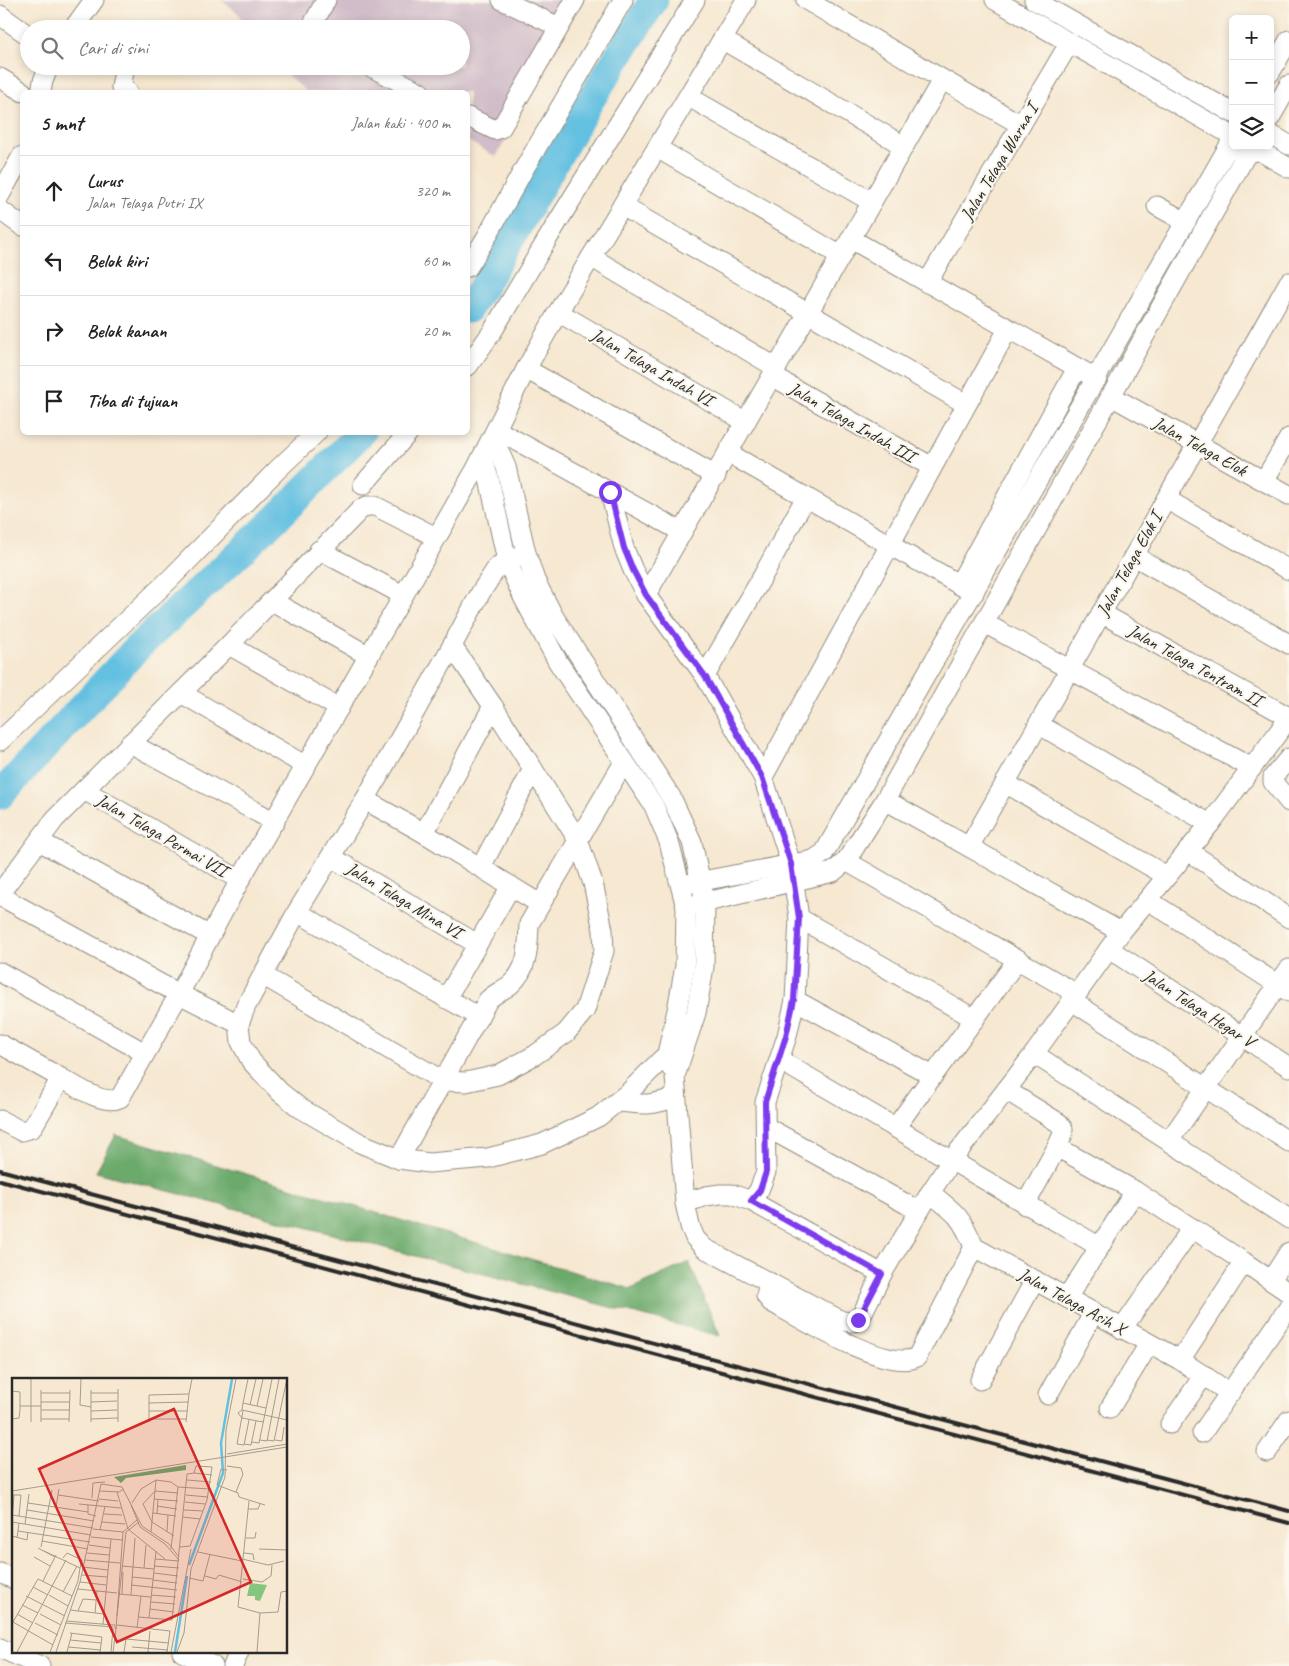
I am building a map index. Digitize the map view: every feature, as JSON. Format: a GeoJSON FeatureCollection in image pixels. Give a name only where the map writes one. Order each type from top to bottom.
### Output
{"type":"FeatureCollection","features":[{"type":"Feature","properties":{"kind":"street"},"geometry":{"type":"LineString","coordinates":[[80,20],[94,0]]}},
{"type":"Feature","properties":{"kind":"street"},"geometry":{"type":"LineString","coordinates":[[315,20],[326,0]]}},
{"type":"Feature","properties":{"kind":"street"},"geometry":{"type":"LineString","coordinates":[[502,0],[559,27]]}},
{"type":"Feature","properties":{"kind":"street"},"geometry":{"type":"LineString","coordinates":[[470,118],[496,130],[501,128],[575,0]]}},
{"type":"Feature","properties":{"kind":"street"},"geometry":{"type":"LineString","coordinates":[[470,259],[473,246],[623,0]]}},
{"type":"Feature","properties":{"kind":"street"},"geometry":{"type":"LineString","coordinates":[[470,363],[492,332],[695,0]]}},
{"type":"Feature","properties":{"kind":"street"},"geometry":{"type":"LineString","coordinates":[[0,1044],[101,1100],[120,1098],[179,994],[240,880],[495,434],[526,369],[558,312],[746,0]]}},
{"type":"Feature","properties":{"kind":"street"},"geometry":{"type":"LineString","coordinates":[[806,0],[1021,125]]}},
{"type":"Feature","properties":{"kind":"street"},"geometry":{"type":"LineString","coordinates":[[995,0],[1229,133]]}},
{"type":"Feature","properties":{"kind":"street"},"geometry":{"type":"LineString","coordinates":[[1034,0],[1229,111]]}},
{"type":"Feature","properties":{"kind":"street"},"geometry":{"type":"LineString","coordinates":[[0,14],[20,29]]}},
{"type":"Feature","properties":{"kind":"street"},"geometry":{"type":"LineString","coordinates":[[723,40],[904,146]]}},
{"type":"Feature","properties":{"kind":"street"},"geometry":{"type":"LineString","coordinates":[[1274,66],[1289,40]]}},
{"type":"Feature","properties":{"kind":"street","name":"Jalan Telaga Warna I"},"geometry":{"type":"LineString","coordinates":[[928,283],[1070,42]]}},
{"type":"Feature","properties":{"kind":"street"},"geometry":{"type":"LineString","coordinates":[[41,90],[45,75]]}},
{"type":"Feature","properties":{"kind":"street"},"geometry":{"type":"LineString","coordinates":[[123,75],[121,87],[125,90]]}},
{"type":"Feature","properties":{"kind":"street"},"geometry":{"type":"LineString","coordinates":[[387,75],[416,90]]}},
{"type":"Feature","properties":{"kind":"street"},"geometry":{"type":"LineString","coordinates":[[0,78],[20,90]]}},
{"type":"Feature","properties":{"kind":"street"},"geometry":{"type":"LineString","coordinates":[[646,595],[942,80]]}},
{"type":"Feature","properties":{"kind":"street"},"geometry":{"type":"LineString","coordinates":[[1274,111],[1289,85]]}},
{"type":"Feature","properties":{"kind":"street"},"geometry":{"type":"LineString","coordinates":[[689,97],[872,202]]}},
{"type":"Feature","properties":{"kind":"street"},"geometry":{"type":"LineString","coordinates":[[1274,136],[1289,145]]}},
{"type":"Feature","properties":{"kind":"street"},"geometry":{"type":"LineString","coordinates":[[657,148],[841,256]]}},
{"type":"Feature","properties":{"kind":"street"},"geometry":{"type":"LineString","coordinates":[[967,588],[1096,379],[1186,222],[1237,150]]}},
{"type":"Feature","properties":{"kind":"street"},"geometry":{"type":"LineString","coordinates":[[681,885],[701,881],[792,873],[833,872],[846,861],[885,800],[1111,396],[1238,150]]}},
{"type":"Feature","properties":{"kind":"street"},"geometry":{"type":"LineString","coordinates":[[1258,150],[1289,168]]}},
{"type":"Feature","properties":{"kind":"street"},"geometry":{"type":"LineString","coordinates":[[0,195],[20,160]]}},
{"type":"Feature","properties":{"kind":"street"},"geometry":{"type":"LineString","coordinates":[[622,206],[966,404]]}},
{"type":"Feature","properties":{"kind":"street"},"geometry":{"type":"LineString","coordinates":[[1157,206],[1186,222]]}},
{"type":"Feature","properties":{"kind":"street"},"geometry":{"type":"LineString","coordinates":[[0,210],[20,225]]}},
{"type":"Feature","properties":{"kind":"street"},"geometry":{"type":"LineString","coordinates":[[851,239],[1096,379]]}},
{"type":"Feature","properties":{"kind":"street","name":"Jalan Telaga Indah III"},"geometry":{"type":"LineString","coordinates":[[591,257],[774,372],[932,467]]}},
{"type":"Feature","properties":{"kind":"street","name":"Jalan Telaga Elok I"},"geometry":{"type":"LineString","coordinates":[[969,847],[1289,282]]}},
{"type":"Feature","properties":{"kind":"street","name":"Jalan Telaga Indah VI"},"geometry":{"type":"LineString","coordinates":[[558,312],[746,422]]}},
{"type":"Feature","properties":{"kind":"street"},"geometry":{"type":"LineString","coordinates":[[762,777],[1008,329]]}},
{"type":"Feature","properties":{"kind":"street"},"geometry":{"type":"LineString","coordinates":[[686,907],[792,873],[824,853],[967,588],[1077,368]]}},
{"type":"Feature","properties":{"kind":"street"},"geometry":{"type":"LineString","coordinates":[[526,369],[716,476]]}},
{"type":"Feature","properties":{"kind":"street","name":"Jalan Telaga Elok"},"geometry":{"type":"LineString","coordinates":[[1111,396],[1289,495]]}},
{"type":"Feature","properties":{"kind":"street"},"geometry":{"type":"LineString","coordinates":[[495,434],[610,492],[682,532]]}},
{"type":"Feature","properties":{"kind":"street"},"geometry":{"type":"LineString","coordinates":[[495,434],[506,467],[526,553],[536,580],[554,617],[671,797],[692,842],[705,902],[704,967],[696,1014],[674,1064]]}},
{"type":"Feature","properties":{"kind":"street"},"geometry":{"type":"LineString","coordinates":[[0,741],[171,578],[314,435]]}},
{"type":"Feature","properties":{"kind":"street"},"geometry":{"type":"LineString","coordinates":[[363,485],[406,435]]}},
{"type":"Feature","properties":{"kind":"street"},"geometry":{"type":"LineString","coordinates":[[1264,481],[1289,438]]}},
{"type":"Feature","properties":{"kind":"street"},"geometry":{"type":"LineString","coordinates":[[728,453],[967,588]]}},
{"type":"Feature","properties":{"kind":"street"},"geometry":{"type":"LineString","coordinates":[[482,457],[489,479],[506,561],[544,637],[654,806],[669,842],[681,885],[686,907],[685,966],[677,1010],[674,1064],[685,1203],[692,1232],[704,1248],[842,1321],[852,1322],[861,1316],[882,1274],[951,1161],[1034,1054],[1121,932],[1210,824],[1289,718]]}},
{"type":"Feature","properties":{"kind":"street"},"geometry":{"type":"LineString","coordinates":[[610,492],[624,548],[646,595],[705,676],[762,777],[792,873],[799,918],[794,1000],[779,1060],[765,1102],[766,1172],[760,1190],[751,1201]]}},
{"type":"Feature","properties":{"kind":"street"},"geometry":{"type":"LineString","coordinates":[[705,676],[806,498]]}},
{"type":"Feature","properties":{"kind":"street"},"geometry":{"type":"LineString","coordinates":[[1166,498],[1289,570]]}},
{"type":"Feature","properties":{"kind":"street"},"geometry":{"type":"LineString","coordinates":[[239,1024],[179,994],[0,895],[55,819],[229,645],[319,550],[361,509],[375,506],[436,538]]}},
{"type":"Feature","properties":{"kind":"street"},"geometry":{"type":"LineString","coordinates":[[319,550],[403,595]]}},
{"type":"Feature","properties":{"kind":"street"},"geometry":{"type":"LineString","coordinates":[[526,553],[498,566],[480,592],[452,646],[364,800],[297,912],[244,1011],[239,1024],[241,1042],[251,1061],[280,1092],[300,1108],[360,1144],[399,1159],[430,1163],[460,1162],[488,1158],[518,1152],[542,1144],[598,1117],[628,1093],[654,1066],[674,1064]]}},
{"type":"Feature","properties":{"kind":"street"},"geometry":{"type":"LineString","coordinates":[[1134,556],[1289,644]]}},
{"type":"Feature","properties":{"kind":"street"},"geometry":{"type":"LineString","coordinates":[[272,601],[369,656]]}},
{"type":"Feature","properties":{"kind":"street","name":"Jalan Telaga Tentram II"},"geometry":{"type":"LineString","coordinates":[[1101,613],[1289,718]]}},
{"type":"Feature","properties":{"kind":"street"},"geometry":{"type":"LineString","coordinates":[[984,623],[1252,768]]}},
{"type":"Feature","properties":{"kind":"street"},"geometry":{"type":"LineString","coordinates":[[229,645],[338,708]]}},
{"type":"Feature","properties":{"kind":"street"},"geometry":{"type":"LineString","coordinates":[[264,976],[443,1081],[466,1082],[498,1074],[535,1055],[566,1033],[585,1010],[604,951],[603,930],[593,883],[578,840],[493,706],[452,646]]}},
{"type":"Feature","properties":{"kind":"street"},"geometry":{"type":"LineString","coordinates":[[181,693],[306,766]]}},
{"type":"Feature","properties":{"kind":"street"},"geometry":{"type":"LineString","coordinates":[[424,833],[493,706]]}},
{"type":"Feature","properties":{"kind":"street"},"geometry":{"type":"LineString","coordinates":[[1038,724],[1210,824]]}},
{"type":"Feature","properties":{"kind":"street"},"geometry":{"type":"LineString","coordinates":[[130,743],[274,822]]}},
{"type":"Feature","properties":{"kind":"street"},"geometry":{"type":"LineString","coordinates":[[1289,758],[1273,777],[1273,782],[1289,802]]}},
{"type":"Feature","properties":{"kind":"street"},"geometry":{"type":"LineString","coordinates":[[399,1159],[488,1000],[512,983],[524,966],[529,947],[528,924],[624,762]]}},
{"type":"Feature","properties":{"kind":"street"},"geometry":{"type":"LineString","coordinates":[[481,867],[533,769]]}},
{"type":"Feature","properties":{"kind":"street"},"geometry":{"type":"LineString","coordinates":[[1005,783],[1167,876]]}},
{"type":"Feature","properties":{"kind":"street","name":"Jalan Telaga Permai VII"},"geometry":{"type":"LineString","coordinates":[[84,790],[240,880]]}},
{"type":"Feature","properties":{"kind":"street"},"geometry":{"type":"LineString","coordinates":[[364,800],[424,833],[540,904]]}},
{"type":"Feature","properties":{"kind":"street"},"geometry":{"type":"LineString","coordinates":[[885,800],[1121,932]]}},
{"type":"Feature","properties":{"kind":"street"},"geometry":{"type":"LineString","coordinates":[[39,841],[210,936]]}},
{"type":"Feature","properties":{"kind":"street"},"geometry":{"type":"LineString","coordinates":[[1188,851],[1289,918]]}},
{"type":"Feature","properties":{"kind":"street","name":"Jalan Telaga Mina VI"},"geometry":{"type":"LineString","coordinates":[[331,856],[477,944]]}},
{"type":"Feature","properties":{"kind":"street"},"geometry":{"type":"LineString","coordinates":[[846,861],[1018,960],[1289,1142]]}},
{"type":"Feature","properties":{"kind":"street"},"geometry":{"type":"LineString","coordinates":[[446,999],[511,886]]}},
{"type":"Feature","properties":{"kind":"street"},"geometry":{"type":"LineString","coordinates":[[1148,900],[1283,989]]}},
{"type":"Feature","properties":{"kind":"street"},"geometry":{"type":"LineString","coordinates":[[297,912],[479,1017]]}},
{"type":"Feature","properties":{"kind":"street"},"geometry":{"type":"LineString","coordinates":[[799,918],[975,1019]]}},
{"type":"Feature","properties":{"kind":"street","name":"Jalan Telaga Hegar V"},"geometry":{"type":"LineString","coordinates":[[1109,950],[1289,1067]]}},
{"type":"Feature","properties":{"kind":"street"},"geometry":{"type":"LineString","coordinates":[[895,1128],[1018,960]]}},
{"type":"Feature","properties":{"kind":"street"},"geometry":{"type":"LineString","coordinates":[[1169,1141],[1242,1037],[1283,989],[1289,969]]}},
{"type":"Feature","properties":{"kind":"street"},"geometry":{"type":"LineString","coordinates":[[0,972],[145,1053]]}},
{"type":"Feature","properties":{"kind":"street"},"geometry":{"type":"LineString","coordinates":[[794,1000],[934,1076]]}},
{"type":"Feature","properties":{"kind":"street"},"geometry":{"type":"LineString","coordinates":[[1034,1054],[1289,1219]]}},
{"type":"Feature","properties":{"kind":"street"},"geometry":{"type":"LineString","coordinates":[[779,1060],[1100,1247]]}},
{"type":"Feature","properties":{"kind":"street"},"geometry":{"type":"LineString","coordinates":[[0,1120],[21,1131],[32,1128],[61,1078]]}},
{"type":"Feature","properties":{"kind":"street"},"geometry":{"type":"LineString","coordinates":[[1006,1090],[1060,1123],[1063,1129],[1063,1134],[1057,1147],[1025,1205]]}},
{"type":"Feature","properties":{"kind":"street"},"geometry":{"type":"LineString","coordinates":[[618,1102],[643,1105],[656,1104],[676,1097]]}},
{"type":"Feature","properties":{"kind":"street"},"geometry":{"type":"LineString","coordinates":[[766,1127],[919,1212]]}},
{"type":"Feature","properties":{"kind":"street"},"geometry":{"type":"LineString","coordinates":[[1057,1147],[1135,1191],[1289,1293]]}},
{"type":"Feature","properties":{"kind":"street"},"geometry":{"type":"LineString","coordinates":[[1067,1298],[1135,1191]]}},
{"type":"Feature","properties":{"kind":"street"},"geometry":{"type":"LineString","coordinates":[[769,1282],[766,1296],[771,1302],[857,1348],[898,1360],[909,1360],[917,1357],[974,1247],[966,1226],[954,1211],[930,1193]]}},
{"type":"Feature","properties":{"kind":"street"},"geometry":{"type":"LineString","coordinates":[[685,1203],[706,1196],[732,1194],[751,1201],[882,1274]]}},
{"type":"Feature","properties":{"kind":"street"},"geometry":{"type":"LineString","coordinates":[[1122,1329],[1192,1228]]}},
{"type":"Feature","properties":{"kind":"street","name":"Jalan Telaga Asih X"},"geometry":{"type":"LineString","coordinates":[[974,1247],[1180,1360],[1230,1393]]}},
{"type":"Feature","properties":{"kind":"street"},"geometry":{"type":"LineString","coordinates":[[1270,1280],[1289,1252]]}},
{"type":"Feature","properties":{"kind":"street"},"geometry":{"type":"LineString","coordinates":[[1180,1360],[1244,1262]]}},
{"type":"Feature","properties":{"kind":"street"},"geometry":{"type":"LineString","coordinates":[[980,1380],[1035,1280]]}},
{"type":"Feature","properties":{"kind":"street"},"geometry":{"type":"LineString","coordinates":[[1202,1432],[1289,1307]]}},
{"type":"Feature","properties":{"kind":"street"},"geometry":{"type":"LineString","coordinates":[[1048,1395],[1094,1312]]}},
{"type":"Feature","properties":{"kind":"street"},"geometry":{"type":"LineString","coordinates":[[1110,1408],[1149,1344]]}},
{"type":"Feature","properties":{"kind":"street"},"geometry":{"type":"LineString","coordinates":[[1170,1424],[1204,1375]]}},
{"type":"Feature","properties":{"kind":"street"},"geometry":{"type":"LineString","coordinates":[[1267,1452],[1289,1420]]}},
{"type":"Feature","properties":{"kind":"street"},"geometry":{"type":"LineString","coordinates":[[0,1573],[12,1578]]}},
{"type":"Feature","properties":{"kind":"street"},"geometry":{"type":"LineString","coordinates":[[0,1648],[12,1653]]}},
{"type":"Feature","properties":{"kind":"street"},"geometry":{"type":"LineString","coordinates":[[13,1654],[40,1666]]}},
{"type":"Feature","properties":{"kind":"street"},"geometry":{"type":"LineString","coordinates":[[186,1654],[213,1666]]}},
{"type":"Feature","properties":{"kind":"street"},"geometry":{"type":"LineString","coordinates":[[233,1666],[238,1654]]}},
{"type":"Feature","properties":{"kind":"shaded area"},"geometry":{"type":"Polygon","coordinates":[[[221,0],[583,0],[496,157],[470,142],[470,90],[305,90],[287,75],[470,75],[470,20],[241,20],[239,14],[221,0]]]}},
{"type":"Feature","properties":{"kind":"green space"},"geometry":{"type":"Polygon","coordinates":[[[116,1135],[631,1289],[689,1262],[720,1336],[96,1172],[116,1135]]]}},
{"type":"Feature","properties":{"kind":"waterway"},"geometry":{"type":"LineString","coordinates":[[470,306],[589,102],[654,0]]}},
{"type":"Feature","properties":{"kind":"waterway"},"geometry":{"type":"LineString","coordinates":[[0,795],[138,647],[279,516],[359,435]]}},
{"type":"Feature","properties":{"kind":"railway"},"geometry":{"type":"LineString","coordinates":[[0,1170],[1289,1511]]}},
{"type":"Feature","properties":{"kind":"railway"},"geometry":{"type":"LineString","coordinates":[[0,1180],[1289,1523]]}},
{"type":"Feature","properties":{"kind":"route"},"geometry":{"type":"LineString","coordinates":[[610,492],[618,529],[633,570],[646,595],[705,676],[762,777],[791,864],[799,918],[794,1000],[786,1036],[765,1102],[766,1172],[760,1190],[751,1201],[882,1274],[858,1320]]}}]}
